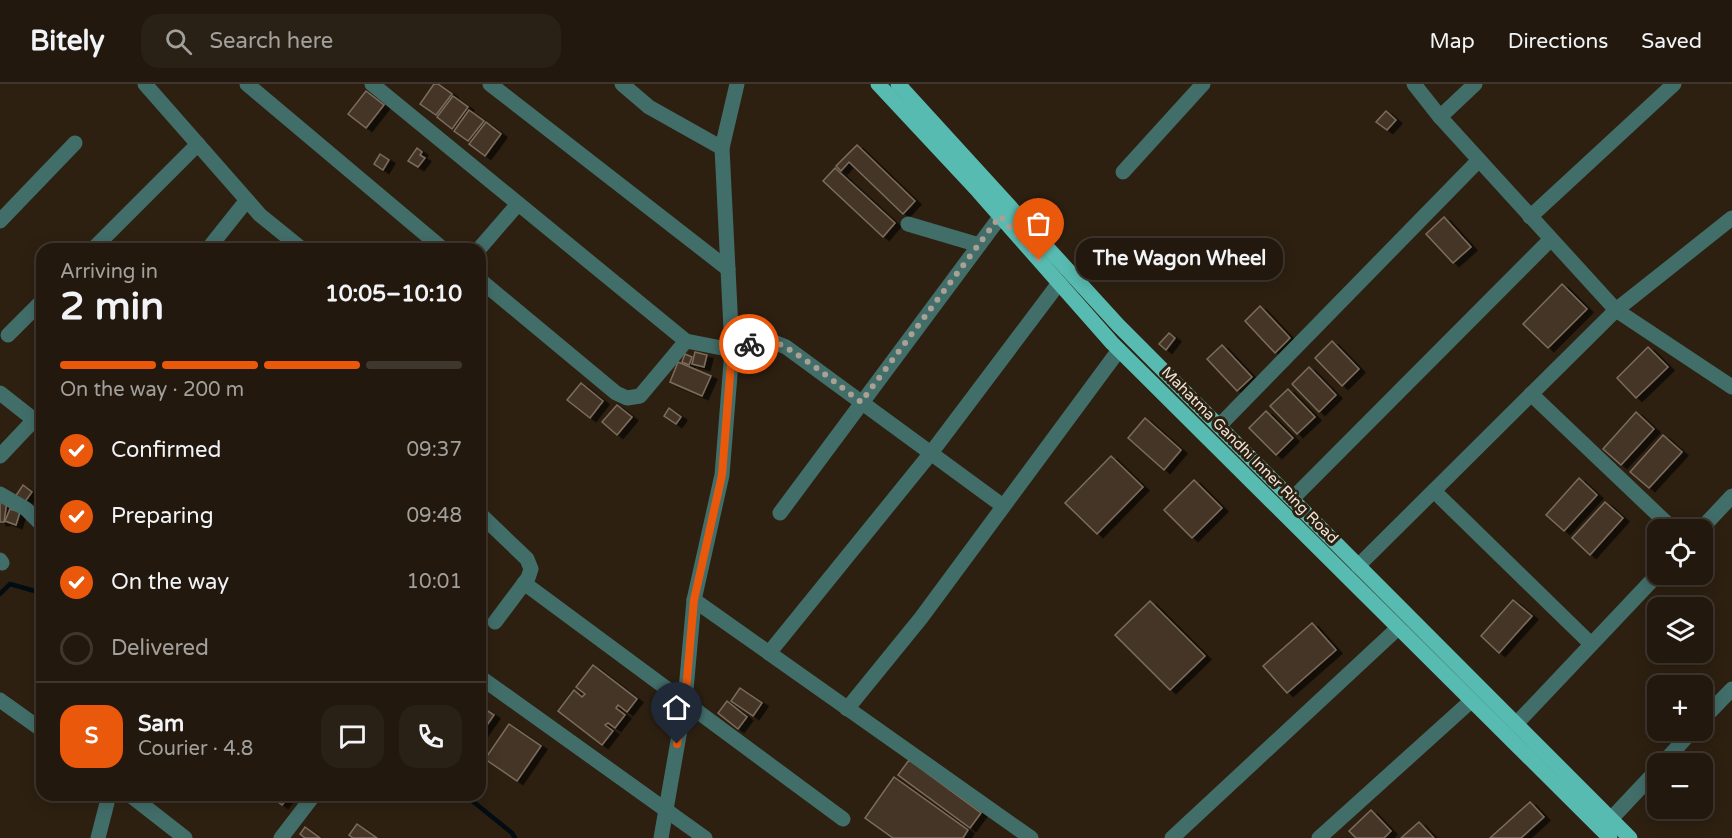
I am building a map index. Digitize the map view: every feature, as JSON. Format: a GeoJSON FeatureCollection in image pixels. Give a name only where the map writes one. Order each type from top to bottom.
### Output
{"type":"FeatureCollection","features":[{"type":"Feature","properties":{"kind":"main road","name":"Mahatma Gandhi Inner Ring Road"},"geometry":{"type":"LineString","coordinates":[[878,84],[1119,350],[1605,832],[1630,838]]}},
{"type":"Feature","properties":{"kind":"main road","name":"Mahatma Gandhi Inner Ring Road"},"geometry":{"type":"LineString","coordinates":[[898,84],[1118,325],[1516,724],[1605,832]]}},
{"type":"Feature","properties":{"kind":"street"},"geometry":{"type":"LineString","coordinates":[[247,84],[436,243]]}},
{"type":"Feature","properties":{"kind":"street"},"geometry":{"type":"LineString","coordinates":[[372,84],[686,341],[732,350],[756,341],[771,341],[786,348],[1003,506]]}},
{"type":"Feature","properties":{"kind":"street"},"geometry":{"type":"LineString","coordinates":[[490,84],[728,269]]}},
{"type":"Feature","properties":{"kind":"street"},"geometry":{"type":"LineString","coordinates":[[622,84],[649,107],[722,148]]}},
{"type":"Feature","properties":{"kind":"street"},"geometry":{"type":"LineString","coordinates":[[661,838],[685,701],[694,600],[722,475],[732,350],[722,148],[737,84]]}},
{"type":"Feature","properties":{"kind":"street"},"geometry":{"type":"LineString","coordinates":[[1123,172],[1203,84]]}},
{"type":"Feature","properties":{"kind":"street"},"geometry":{"type":"LineString","coordinates":[[1413,84],[1440,117],[1616,310],[1732,387]]}},
{"type":"Feature","properties":{"kind":"street"},"geometry":{"type":"LineString","coordinates":[[1440,117],[1475,84]]}},
{"type":"Feature","properties":{"kind":"street"},"geometry":{"type":"LineString","coordinates":[[1530,217],[1674,84]]}},
{"type":"Feature","properties":{"kind":"street"},"geometry":{"type":"LineString","coordinates":[[152,87],[260,215],[295,243]]}},
{"type":"Feature","properties":{"kind":"street"},"geometry":{"type":"LineString","coordinates":[[0,221],[75,142]]}},
{"type":"Feature","properties":{"kind":"street"},"geometry":{"type":"LineString","coordinates":[[99,243],[198,144]]}},
{"type":"Feature","properties":{"kind":"street"},"geometry":{"type":"LineString","coordinates":[[1219,426],[1479,160]]}},
{"type":"Feature","properties":{"kind":"street"},"geometry":{"type":"LineString","coordinates":[[213,243],[247,200]]}},
{"type":"Feature","properties":{"kind":"street"},"geometry":{"type":"LineString","coordinates":[[484,243],[517,205]]}},
{"type":"Feature","properties":{"kind":"street"},"geometry":{"type":"LineString","coordinates":[[780,513],[1000,216]]}},
{"type":"Feature","properties":{"kind":"street"},"geometry":{"type":"LineString","coordinates":[[1358,566],[1616,310],[1732,218]]}},
{"type":"Feature","properties":{"kind":"street"},"geometry":{"type":"LineString","coordinates":[[908,224],[979,245]]}},
{"type":"Feature","properties":{"kind":"street"},"geometry":{"type":"LineString","coordinates":[[1292,499],[1551,238]]}},
{"type":"Feature","properties":{"kind":"street"},"geometry":{"type":"LineString","coordinates":[[769,654],[931,453],[1059,283]]}},
{"type":"Feature","properties":{"kind":"street"},"geometry":{"type":"LineString","coordinates":[[486,285],[616,393],[627,398],[640,396],[686,341]]}},
{"type":"Feature","properties":{"kind":"street"},"geometry":{"type":"LineString","coordinates":[[8,334],[36,307]]}},
{"type":"Feature","properties":{"kind":"street"},"geometry":{"type":"LineString","coordinates":[[847,709],[921,618],[1119,350]]}},
{"type":"Feature","properties":{"kind":"street"},"geometry":{"type":"LineString","coordinates":[[0,393],[36,421]]}},
{"type":"Feature","properties":{"kind":"street"},"geometry":{"type":"LineString","coordinates":[[1532,394],[1663,519]]}},
{"type":"Feature","properties":{"kind":"street"},"geometry":{"type":"LineString","coordinates":[[0,456],[36,425]]}},
{"type":"Feature","properties":{"kind":"street"},"geometry":{"type":"LineString","coordinates":[[1434,491],[1591,644]]}},
{"type":"Feature","properties":{"kind":"street"},"geometry":{"type":"LineString","coordinates":[[0,494],[26,509],[36,519]]}},
{"type":"Feature","properties":{"kind":"street"},"geometry":{"type":"LineString","coordinates":[[1710,519],[1732,496]]}},
{"type":"Feature","properties":{"kind":"street"},"geometry":{"type":"LineString","coordinates":[[486,520],[530,563],[528,578],[495,622]]}},
{"type":"Feature","properties":{"kind":"street"},"geometry":{"type":"LineString","coordinates":[[524,583],[843,819]]}},
{"type":"Feature","properties":{"kind":"street"},"geometry":{"type":"LineString","coordinates":[[1516,724],[1647,585]]}},
{"type":"Feature","properties":{"kind":"street"},"geometry":{"type":"LineString","coordinates":[[694,600],[1032,838]]}},
{"type":"Feature","properties":{"kind":"street"},"geometry":{"type":"LineString","coordinates":[[1172,838],[1398,628]]}},
{"type":"Feature","properties":{"kind":"street"},"geometry":{"type":"LineString","coordinates":[[486,681],[705,838]]}},
{"type":"Feature","properties":{"kind":"street"},"geometry":{"type":"LineString","coordinates":[[1713,709],[1732,689]]}},
{"type":"Feature","properties":{"kind":"street"},"geometry":{"type":"LineString","coordinates":[[0,700],[36,726]]}},
{"type":"Feature","properties":{"kind":"street"},"geometry":{"type":"LineString","coordinates":[[1318,838],[1471,701]]}},
{"type":"Feature","properties":{"kind":"street"},"geometry":{"type":"LineString","coordinates":[[1672,753],[1683,741]]}},
{"type":"Feature","properties":{"kind":"street"},"geometry":{"type":"LineString","coordinates":[[1605,832],[1647,781]]}},
{"type":"Feature","properties":{"kind":"street"},"geometry":{"type":"LineString","coordinates":[[98,838],[107,801]]}},
{"type":"Feature","properties":{"kind":"street"},"geometry":{"type":"LineString","coordinates":[[138,801],[185,838]]}},
{"type":"Feature","properties":{"kind":"street"},"geometry":{"type":"LineString","coordinates":[[281,838],[309,801]]}},
{"type":"Feature","properties":{"kind":"building"},"geometry":{"type":"Polygon","coordinates":[[[434,84],[438,84],[452,94],[436,115],[420,104],[434,84]]]}},
{"type":"Feature","properties":{"kind":"building"},"geometry":{"type":"Polygon","coordinates":[[[366,91],[384,105],[366,128],[348,114],[366,91]]]}},
{"type":"Feature","properties":{"kind":"building"},"geometry":{"type":"Polygon","coordinates":[[[453,96],[468,107],[452,129],[437,117],[453,96]]]}},
{"type":"Feature","properties":{"kind":"building"},"geometry":{"type":"Polygon","coordinates":[[[469,110],[484,121],[468,141],[454,131],[469,110]]]}},
{"type":"Feature","properties":{"kind":"building"},"geometry":{"type":"Polygon","coordinates":[[[1386,111],[1396,120],[1387,130],[1376,122],[1386,111]]]}},
{"type":"Feature","properties":{"kind":"building"},"geometry":{"type":"Polygon","coordinates":[[[486,122],[501,134],[485,156],[469,144],[486,122]]]}},
{"type":"Feature","properties":{"kind":"building"},"geometry":{"type":"Polygon","coordinates":[[[857,145],[915,201],[903,214],[849,162],[841,171],[836,166],[857,145]]]}},
{"type":"Feature","properties":{"kind":"building"},"geometry":{"type":"Polygon","coordinates":[[[417,148],[422,152],[420,155],[425,158],[418,167],[408,161],[417,148]]]}},
{"type":"Feature","properties":{"kind":"building"},"geometry":{"type":"Polygon","coordinates":[[[380,154],[389,160],[383,170],[374,164],[380,154]]]}},
{"type":"Feature","properties":{"kind":"building"},"geometry":{"type":"Polygon","coordinates":[[[835,168],[895,223],[883,237],[823,181],[835,168]]]}},
{"type":"Feature","properties":{"kind":"building"},"geometry":{"type":"Polygon","coordinates":[[[1444,217],[1471,247],[1453,263],[1426,234],[1444,217]]]}},
{"type":"Feature","properties":{"kind":"building"},"geometry":{"type":"Polygon","coordinates":[[[1562,284],[1587,309],[1548,348],[1523,324],[1562,284]]]}},
{"type":"Feature","properties":{"kind":"building"},"geometry":{"type":"Polygon","coordinates":[[[1260,306],[1290,338],[1275,353],[1245,321],[1260,306]]]}},
{"type":"Feature","properties":{"kind":"building"},"geometry":{"type":"Polygon","coordinates":[[[1169,333],[1175,338],[1166,350],[1159,344],[1169,333]]]}},
{"type":"Feature","properties":{"kind":"building"},"geometry":{"type":"Polygon","coordinates":[[[1332,341],[1359,369],[1342,386],[1315,358],[1332,341]]]}},
{"type":"Feature","properties":{"kind":"building"},"geometry":{"type":"Polygon","coordinates":[[[1222,345],[1252,377],[1237,391],[1207,359],[1222,345]]]}},
{"type":"Feature","properties":{"kind":"building"},"geometry":{"type":"Polygon","coordinates":[[[1648,347],[1668,367],[1636,398],[1617,378],[1648,347]]]}},
{"type":"Feature","properties":{"kind":"building"},"geometry":{"type":"Polygon","coordinates":[[[695,352],[707,355],[704,367],[692,364],[695,352]]]}},
{"type":"Feature","properties":{"kind":"building"},"geometry":{"type":"Polygon","coordinates":[[[685,354],[692,357],[689,365],[682,362],[685,354]]]}},
{"type":"Feature","properties":{"kind":"building"},"geometry":{"type":"Polygon","coordinates":[[[678,362],[711,376],[702,396],[670,382],[678,362]]]}},
{"type":"Feature","properties":{"kind":"building"},"geometry":{"type":"Polygon","coordinates":[[[1309,367],[1336,395],[1319,412],[1292,384],[1309,367]]]}},
{"type":"Feature","properties":{"kind":"building"},"geometry":{"type":"Polygon","coordinates":[[[581,383],[603,401],[590,418],[567,400],[581,383]]]}},
{"type":"Feature","properties":{"kind":"building"},"geometry":{"type":"Polygon","coordinates":[[[1288,389],[1315,417],[1297,434],[1270,406],[1288,389]]]}},
{"type":"Feature","properties":{"kind":"building"},"geometry":{"type":"Polygon","coordinates":[[[617,405],[632,417],[617,435],[602,422],[617,405]]]}},
{"type":"Feature","properties":{"kind":"building"},"geometry":{"type":"Polygon","coordinates":[[[669,408],[681,417],[676,424],[664,416],[669,408]]]}},
{"type":"Feature","properties":{"kind":"building"},"geometry":{"type":"Polygon","coordinates":[[[1266,411],[1293,438],[1276,455],[1249,428],[1266,411]]]}},
{"type":"Feature","properties":{"kind":"building"},"geometry":{"type":"Polygon","coordinates":[[[1636,412],[1654,429],[1621,465],[1603,449],[1636,412]]]}},
{"type":"Feature","properties":{"kind":"building"},"geometry":{"type":"Polygon","coordinates":[[[1145,418],[1181,450],[1164,470],[1128,438],[1145,418]]]}},
{"type":"Feature","properties":{"kind":"building"},"geometry":{"type":"Polygon","coordinates":[[[1663,435],[1682,452],[1649,488],[1630,472],[1663,435]]]}},
{"type":"Feature","properties":{"kind":"building"},"geometry":{"type":"Polygon","coordinates":[[[1111,456],[1143,487],[1097,534],[1065,503],[1111,456]]]}},
{"type":"Feature","properties":{"kind":"building"},"geometry":{"type":"Polygon","coordinates":[[[1579,478],[1597,495],[1564,531],[1546,515],[1579,478]]]}},
{"type":"Feature","properties":{"kind":"building"},"geometry":{"type":"Polygon","coordinates":[[[1194,480],[1222,508],[1192,538],[1164,510],[1194,480]]]}},
{"type":"Feature","properties":{"kind":"building"},"geometry":{"type":"Polygon","coordinates":[[[23,485],[32,492],[24,503],[15,497],[23,485]]]}},
{"type":"Feature","properties":{"kind":"building"},"geometry":{"type":"Polygon","coordinates":[[[0,500],[7,501],[4,522],[0,522],[0,500]]]}},
{"type":"Feature","properties":{"kind":"building"},"geometry":{"type":"Polygon","coordinates":[[[1605,502],[1623,518],[1590,555],[1572,538],[1605,502]]]}},
{"type":"Feature","properties":{"kind":"building"},"geometry":{"type":"Polygon","coordinates":[[[10,509],[20,512],[16,525],[5,521],[10,509]]]}},
{"type":"Feature","properties":{"kind":"building"},"geometry":{"type":"Polygon","coordinates":[[[1513,600],[1532,616],[1499,653],[1481,636],[1513,600]]]}},
{"type":"Feature","properties":{"kind":"building"},"geometry":{"type":"Polygon","coordinates":[[[1150,601],[1205,656],[1170,690],[1115,635],[1150,601]]]}},
{"type":"Feature","properties":{"kind":"building"},"geometry":{"type":"Polygon","coordinates":[[[1312,623],[1336,650],[1287,693],[1263,666],[1312,623]]]}},
{"type":"Feature","properties":{"kind":"building"},"geometry":{"type":"Polygon","coordinates":[[[593,665],[637,699],[627,712],[618,705],[616,708],[625,715],[615,728],[608,723],[605,725],[613,731],[602,745],[558,711],[574,690],[582,697],[585,694],[576,687],[593,665]]]}},
{"type":"Feature","properties":{"kind":"building"},"geometry":{"type":"Polygon","coordinates":[[[740,688],[762,703],[753,716],[731,701],[740,688]]]}},
{"type":"Feature","properties":{"kind":"building"},"geometry":{"type":"Polygon","coordinates":[[[727,701],[747,717],[738,729],[718,713],[727,701]]]}},
{"type":"Feature","properties":{"kind":"building"},"geometry":{"type":"Polygon","coordinates":[[[486,710],[494,715],[486,726],[486,710]]]}},
{"type":"Feature","properties":{"kind":"building"},"geometry":{"type":"Polygon","coordinates":[[[509,724],[541,746],[517,781],[486,758],[509,724]]]}},
{"type":"Feature","properties":{"kind":"building"},"geometry":{"type":"Polygon","coordinates":[[[909,760],[981,813],[970,828],[898,775],[909,760]]]}},
{"type":"Feature","properties":{"kind":"building"},"geometry":{"type":"Polygon","coordinates":[[[894,777],[968,830],[963,838],[893,838],[865,818],[894,777]]]}},
{"type":"Feature","properties":{"kind":"building"},"geometry":{"type":"Polygon","coordinates":[[[1530,802],[1544,817],[1521,838],[1490,838],[1530,802]]]}},
{"type":"Feature","properties":{"kind":"building"},"geometry":{"type":"Polygon","coordinates":[[[1371,810],[1391,831],[1384,838],[1356,838],[1349,831],[1371,810]]]}},
{"type":"Feature","properties":{"kind":"building"},"geometry":{"type":"Polygon","coordinates":[[[1419,822],[1434,838],[1401,838],[1419,822]]]}},
{"type":"Feature","properties":{"kind":"building"},"geometry":{"type":"Polygon","coordinates":[[[357,824],[377,838],[353,838],[349,835],[357,824]]]}},
{"type":"Feature","properties":{"kind":"building"},"geometry":{"type":"Polygon","coordinates":[[[305,827],[320,838],[305,838],[300,834],[305,827]]]}},
{"type":"Feature","properties":{"kind":"waterway"},"geometry":{"type":"LineString","coordinates":[[0,594],[10,584],[36,591]]}},
{"type":"Feature","properties":{"kind":"waterway"},"geometry":{"type":"LineString","coordinates":[[472,801],[512,833],[515,838]]}},
{"type":"Feature","properties":{"kind":"way so far"},"geometry":{"type":"LineString","coordinates":[[749,344],[756,341],[771,341],[786,348],[861,402],[1000,216],[1039,260]]}},
{"type":"Feature","properties":{"kind":"place","name":"The Wagon Wheel"},"geometry":{"type":"Point","coordinates":[1039,260]}},
{"type":"Feature","properties":{"kind":"route"},"geometry":{"type":"LineString","coordinates":[[677,744],[685,701],[694,600],[722,475],[732,350],[749,344]]}}]}
